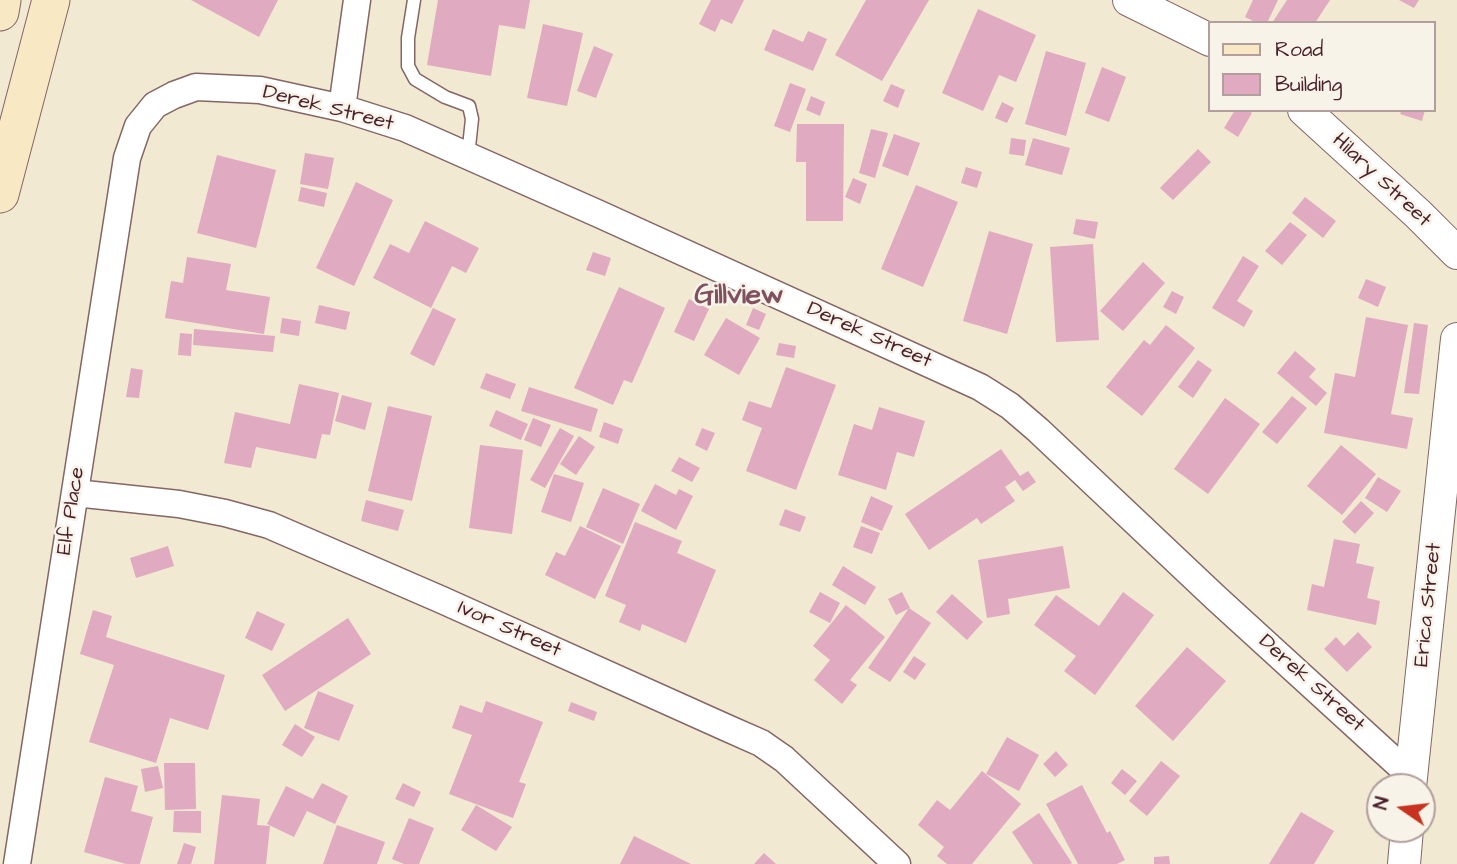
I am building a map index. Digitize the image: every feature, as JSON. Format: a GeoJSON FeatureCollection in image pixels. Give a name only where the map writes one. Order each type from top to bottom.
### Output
{"type":"FeatureCollection","features":[{"type":"Feature","properties":{"kind":"main road"},"geometry":{"type":"LineString","coordinates":[[0,12],[2,0]]}},
{"type":"Feature","properties":{"kind":"main road"},"geometry":{"type":"LineString","coordinates":[[0,194],[51,0]]}},
{"type":"Feature","properties":{"kind":"street"},"geometry":{"type":"LineString","coordinates":[[342,107],[357,0]]}},
{"type":"Feature","properties":{"kind":"street"},"geometry":{"type":"LineString","coordinates":[[1129,0],[1208,39]]}},
{"type":"Feature","properties":{"kind":"street","name":"Derek Street"},"geometry":{"type":"LineString","coordinates":[[127,158],[138,126],[155,105],[196,88],[260,90],[342,107],[405,128],[980,387],[1010,406],[1038,429],[1402,773]]}},
{"type":"Feature","properties":{"kind":"street","name":"Hilary Street"},"geometry":{"type":"LineString","coordinates":[[1306,112],[1457,253]]}},
{"type":"Feature","properties":{"kind":"street","name":"Elf Place"},"geometry":{"type":"LineString","coordinates":[[17,864],[127,158]]}},
{"type":"Feature","properties":{"kind":"street","name":"Erica Street"},"geometry":{"type":"LineString","coordinates":[[1412,773],[1457,339]]}},
{"type":"Feature","properties":{"kind":"street","name":"Ivor Street"},"geometry":{"type":"LineString","coordinates":[[75,493],[179,504],[269,525],[715,722],[761,743],[784,759],[897,864]]}},
{"type":"Feature","properties":{"kind":"street"},"geometry":{"type":"LineString","coordinates":[[1404,864],[1406,843]]}},
{"type":"Feature","properties":{"kind":"lane"},"geometry":{"type":"LineString","coordinates":[[414,0],[408,38],[408,66],[415,79],[469,106],[472,119],[468,156]]}},
{"type":"Feature","properties":{"kind":"building"},"geometry":{"type":"Polygon","coordinates":[[[191,0],[278,0],[259,37],[191,0]]]}},
{"type":"Feature","properties":{"kind":"building"},"geometry":{"type":"Polygon","coordinates":[[[438,0],[530,0],[525,29],[499,25],[491,76],[427,65],[438,0]]]}},
{"type":"Feature","properties":{"kind":"building"},"geometry":{"type":"Polygon","coordinates":[[[711,0],[744,0],[732,24],[721,19],[715,32],[699,24],[711,0]]]}},
{"type":"Feature","properties":{"kind":"building"},"geometry":{"type":"Polygon","coordinates":[[[866,0],[929,0],[882,81],[835,55],[866,0]]]}},
{"type":"Feature","properties":{"kind":"building"},"geometry":{"type":"Polygon","coordinates":[[[1253,0],[1278,0],[1268,21],[1253,21],[1245,17],[1253,0]]]}},
{"type":"Feature","properties":{"kind":"building"},"geometry":{"type":"Polygon","coordinates":[[[1287,0],[1330,0],[1316,21],[1273,21],[1287,0]]]}},
{"type":"Feature","properties":{"kind":"building"},"geometry":{"type":"Polygon","coordinates":[[[1399,0],[1419,0],[1414,8],[1399,0]]]}},
{"type":"Feature","properties":{"kind":"building"},"geometry":{"type":"Polygon","coordinates":[[[978,9],[1036,35],[1016,82],[999,75],[983,111],[942,93],[978,9]]]}},
{"type":"Feature","properties":{"kind":"building"},"geometry":{"type":"Polygon","coordinates":[[[543,24],[583,33],[567,106],[527,98],[543,24]]]}},
{"type":"Feature","properties":{"kind":"building"},"geometry":{"type":"Polygon","coordinates":[[[773,29],[803,42],[808,31],[827,39],[813,71],[764,50],[773,29]]]}},
{"type":"Feature","properties":{"kind":"building"},"geometry":{"type":"Polygon","coordinates":[[[594,46],[613,54],[596,98],[577,91],[594,46]]]}},
{"type":"Feature","properties":{"kind":"building"},"geometry":{"type":"Polygon","coordinates":[[[1046,51],[1086,63],[1066,136],[1025,124],[1046,51]]]}},
{"type":"Feature","properties":{"kind":"building"},"geometry":{"type":"Polygon","coordinates":[[[1102,67],[1126,77],[1109,122],[1085,113],[1102,67]]]}},
{"type":"Feature","properties":{"kind":"building"},"geometry":{"type":"Polygon","coordinates":[[[790,83],[806,89],[790,132],[774,126],[790,83]]]}},
{"type":"Feature","properties":{"kind":"building"},"geometry":{"type":"Polygon","coordinates":[[[891,84],[905,90],[898,108],[883,101],[891,84]]]}},
{"type":"Feature","properties":{"kind":"building"},"geometry":{"type":"Polygon","coordinates":[[[811,96],[825,102],[820,116],[806,110],[811,96]]]}},
{"type":"Feature","properties":{"kind":"building"},"geometry":{"type":"Polygon","coordinates":[[[1002,102],[1014,108],[1007,123],[995,118],[1002,102]]]}},
{"type":"Feature","properties":{"kind":"building"},"geometry":{"type":"Polygon","coordinates":[[[1234,112],[1252,113],[1238,137],[1224,128],[1234,112]]]}},
{"type":"Feature","properties":{"kind":"building"},"geometry":{"type":"Polygon","coordinates":[[[1401,112],[1424,112],[1422,121],[1400,114],[1401,112]]]}},
{"type":"Feature","properties":{"kind":"building"},"geometry":{"type":"Polygon","coordinates":[[[797,124],[844,124],[843,221],[806,221],[806,162],[796,162],[797,124]]]}},
{"type":"Feature","properties":{"kind":"building"},"geometry":{"type":"Polygon","coordinates":[[[871,129],[888,133],[875,178],[859,173],[871,129]]]}},
{"type":"Feature","properties":{"kind":"building"},"geometry":{"type":"Polygon","coordinates":[[[894,134],[920,143],[908,176],[882,166],[894,134]]]}},
{"type":"Feature","properties":{"kind":"building"},"geometry":{"type":"Polygon","coordinates":[[[1011,138],[1026,140],[1024,156],[1009,154],[1011,138]]]}},
{"type":"Feature","properties":{"kind":"building"},"geometry":{"type":"Polygon","coordinates":[[[1033,138],[1070,148],[1062,175],[1025,165],[1033,138]]]}},
{"type":"Feature","properties":{"kind":"building"},"geometry":{"type":"Polygon","coordinates":[[[1198,149],[1211,162],[1173,200],[1160,188],[1198,149]]]}},
{"type":"Feature","properties":{"kind":"building"},"geometry":{"type":"Polygon","coordinates":[[[305,153],[334,158],[328,189],[300,184],[305,153]]]}},
{"type":"Feature","properties":{"kind":"building"},"geometry":{"type":"Polygon","coordinates":[[[217,155],[276,170],[256,248],[197,233],[217,155]]]}},
{"type":"Feature","properties":{"kind":"building"},"geometry":{"type":"Polygon","coordinates":[[[966,167],[982,172],[977,188],[961,183],[966,167]]]}},
{"type":"Feature","properties":{"kind":"building"},"geometry":{"type":"Polygon","coordinates":[[[853,178],[867,184],[860,204],[845,197],[853,178]]]}},
{"type":"Feature","properties":{"kind":"building"},"geometry":{"type":"Polygon","coordinates":[[[356,182],[393,200],[354,286],[316,268],[356,182]]]}},
{"type":"Feature","properties":{"kind":"building"},"geometry":{"type":"Polygon","coordinates":[[[916,185],[958,202],[923,287],[881,269],[916,185]]]}},
{"type":"Feature","properties":{"kind":"building"},"geometry":{"type":"Polygon","coordinates":[[[301,187],[327,193],[324,207],[298,201],[301,187]]]}},
{"type":"Feature","properties":{"kind":"building"},"geometry":{"type":"Polygon","coordinates":[[[1305,197],[1336,221],[1323,238],[1292,213],[1305,197]]]}},
{"type":"Feature","properties":{"kind":"building"},"geometry":{"type":"Polygon","coordinates":[[[1076,219],[1098,222],[1095,239],[1073,234],[1076,219]]]}},
{"type":"Feature","properties":{"kind":"building"},"geometry":{"type":"Polygon","coordinates":[[[425,221],[479,248],[466,273],[452,266],[431,308],[373,278],[390,244],[409,253],[425,221]]]}},
{"type":"Feature","properties":{"kind":"building"},"geometry":{"type":"Polygon","coordinates":[[[1290,222],[1307,235],[1282,265],[1265,251],[1290,222]]]}},
{"type":"Feature","properties":{"kind":"building"},"geometry":{"type":"Polygon","coordinates":[[[989,231],[1033,244],[1007,334],[963,321],[989,231]]]}},
{"type":"Feature","properties":{"kind":"building"},"geometry":{"type":"Polygon","coordinates":[[[1093,244],[1099,340],[1056,342],[1050,247],[1093,244]]]}},
{"type":"Feature","properties":{"kind":"building"},"geometry":{"type":"Polygon","coordinates":[[[593,252],[611,258],[605,276],[586,270],[593,252]]]}},
{"type":"Feature","properties":{"kind":"building"},"geometry":{"type":"Polygon","coordinates":[[[1243,256],[1259,266],[1237,301],[1253,311],[1244,327],[1212,308],[1243,256]]]}},
{"type":"Feature","properties":{"kind":"building"},"geometry":{"type":"Polygon","coordinates":[[[187,257],[231,264],[226,290],[270,297],[264,334],[165,318],[171,281],[183,283],[187,257]]]}},
{"type":"Feature","properties":{"kind":"building"},"geometry":{"type":"Polygon","coordinates":[[[1143,262],[1165,283],[1123,331],[1100,311],[1143,262]]]}},
{"type":"Feature","properties":{"kind":"building"},"geometry":{"type":"Polygon","coordinates":[[[1366,279],[1386,287],[1378,307],[1358,298],[1366,279]]]}},
{"type":"Feature","properties":{"kind":"building"},"geometry":{"type":"Polygon","coordinates":[[[619,287],[665,308],[632,383],[624,380],[613,405],[574,388],[619,287]]]}},
{"type":"Feature","properties":{"kind":"building"},"geometry":{"type":"Polygon","coordinates":[[[1172,291],[1184,297],[1176,314],[1163,307],[1172,291]]]}},
{"type":"Feature","properties":{"kind":"building"},"geometry":{"type":"Polygon","coordinates":[[[689,299],[709,309],[694,341],[674,332],[689,299]]]}},
{"type":"Feature","properties":{"kind":"building"},"geometry":{"type":"Polygon","coordinates":[[[319,305],[350,312],[346,330],[315,323],[319,305]]]}},
{"type":"Feature","properties":{"kind":"building"},"geometry":{"type":"Polygon","coordinates":[[[433,308],[456,319],[434,366],[410,354],[433,308]]]}},
{"type":"Feature","properties":{"kind":"building"},"geometry":{"type":"Polygon","coordinates":[[[753,308],[766,314],[759,330],[746,325],[753,308]]]}},
{"type":"Feature","properties":{"kind":"building"},"geometry":{"type":"Polygon","coordinates":[[[1366,317],[1408,325],[1391,414],[1413,418],[1407,449],[1324,433],[1335,373],[1355,377],[1366,317]]]}},
{"type":"Feature","properties":{"kind":"building"},"geometry":{"type":"Polygon","coordinates":[[[282,318],[301,321],[299,336],[280,333],[282,318]]]}},
{"type":"Feature","properties":{"kind":"building"},"geometry":{"type":"Polygon","coordinates":[[[726,318],[760,338],[739,375],[704,355],[726,318]]]}},
{"type":"Feature","properties":{"kind":"building"},"geometry":{"type":"Polygon","coordinates":[[[1414,323],[1428,325],[1419,394],[1404,393],[1414,323]]]}},
{"type":"Feature","properties":{"kind":"building"},"geometry":{"type":"Polygon","coordinates":[[[1166,325],[1195,348],[1142,416],[1106,387],[1144,340],[1150,345],[1166,325]]]}},
{"type":"Feature","properties":{"kind":"building"},"geometry":{"type":"Polygon","coordinates":[[[194,329],[275,336],[273,352],[193,345],[194,329]]]}},
{"type":"Feature","properties":{"kind":"building"},"geometry":{"type":"Polygon","coordinates":[[[180,333],[192,334],[191,356],[178,355],[180,333]]]}},
{"type":"Feature","properties":{"kind":"building"},"geometry":{"type":"Polygon","coordinates":[[[779,343],[796,346],[794,358],[776,355],[779,343]]]}},
{"type":"Feature","properties":{"kind":"building"},"geometry":{"type":"Polygon","coordinates":[[[1295,351],[1316,369],[1309,377],[1327,393],[1316,406],[1277,373],[1295,351]]]}},
{"type":"Feature","properties":{"kind":"building"},"geometry":{"type":"Polygon","coordinates":[[[1198,360],[1212,370],[1193,398],[1178,387],[1198,360]]]}},
{"type":"Feature","properties":{"kind":"building"},"geometry":{"type":"Polygon","coordinates":[[[786,367],[836,385],[796,490],[746,471],[762,428],[742,420],[749,401],[771,408],[786,367]]]}},
{"type":"Feature","properties":{"kind":"building"},"geometry":{"type":"Polygon","coordinates":[[[131,368],[143,370],[139,398],[126,397],[131,368]]]}},
{"type":"Feature","properties":{"kind":"building"},"geometry":{"type":"Polygon","coordinates":[[[486,373],[516,384],[510,399],[480,388],[486,373]]]}},
{"type":"Feature","properties":{"kind":"building"},"geometry":{"type":"Polygon","coordinates":[[[299,384],[339,393],[330,435],[322,434],[316,459],[256,447],[251,468],[224,463],[235,412],[290,424],[299,384]]]}},
{"type":"Feature","properties":{"kind":"building"},"geometry":{"type":"Polygon","coordinates":[[[529,387],[598,409],[591,432],[521,411],[529,387]]]}},
{"type":"Feature","properties":{"kind":"building"},"geometry":{"type":"Polygon","coordinates":[[[342,395],[372,403],[365,430],[335,421],[342,395]]]}},
{"type":"Feature","properties":{"kind":"building"},"geometry":{"type":"Polygon","coordinates":[[[1292,396],[1307,408],[1277,444],[1262,432],[1292,396]]]}},
{"type":"Feature","properties":{"kind":"building"},"geometry":{"type":"Polygon","coordinates":[[[1225,398],[1260,424],[1208,494],[1174,469],[1225,398]]]}},
{"type":"Feature","properties":{"kind":"building"},"geometry":{"type":"Polygon","coordinates":[[[388,406],[432,416],[412,501],[368,491],[388,406]]]}},
{"type":"Feature","properties":{"kind":"building"},"geometry":{"type":"Polygon","coordinates":[[[879,407],[925,421],[914,457],[897,452],[886,490],[838,475],[854,424],[872,430],[879,407]]]}},
{"type":"Feature","properties":{"kind":"building"},"geometry":{"type":"Polygon","coordinates":[[[496,410],[528,424],[521,440],[489,426],[496,410]]]}},
{"type":"Feature","properties":{"kind":"building"},"geometry":{"type":"Polygon","coordinates":[[[533,418],[551,425],[541,447],[524,440],[533,418]]]}},
{"type":"Feature","properties":{"kind":"building"},"geometry":{"type":"Polygon","coordinates":[[[604,422],[623,429],[618,444],[599,437],[604,422]]]}},
{"type":"Feature","properties":{"kind":"building"},"geometry":{"type":"Polygon","coordinates":[[[560,428],[574,436],[545,488],[530,480],[560,428]]]}},
{"type":"Feature","properties":{"kind":"building"},"geometry":{"type":"Polygon","coordinates":[[[702,428],[715,433],[707,451],[695,445],[702,428]]]}},
{"type":"Feature","properties":{"kind":"building"},"geometry":{"type":"Polygon","coordinates":[[[579,436],[595,447],[576,475],[560,464],[579,436]]]}},
{"type":"Feature","properties":{"kind":"building"},"geometry":{"type":"Polygon","coordinates":[[[480,445],[523,450],[512,534],[469,528],[480,445]]]}},
{"type":"Feature","properties":{"kind":"building"},"geometry":{"type":"Polygon","coordinates":[[[1341,445],[1376,474],[1342,515],[1307,486],[1341,445]]]}},
{"type":"Feature","properties":{"kind":"building"},"geometry":{"type":"Polygon","coordinates":[[[1001,449],[1020,476],[1028,471],[1036,482],[1023,491],[1015,480],[1005,487],[1015,501],[981,524],[977,518],[929,550],[905,514],[1001,449]]]}},
{"type":"Feature","properties":{"kind":"building"},"geometry":{"type":"Polygon","coordinates":[[[679,457],[700,468],[692,482],[671,471],[679,457]]]}},
{"type":"Feature","properties":{"kind":"building"},"geometry":{"type":"Polygon","coordinates":[[[554,474],[584,483],[571,522],[541,512],[554,474]]]}},
{"type":"Feature","properties":{"kind":"building"},"geometry":{"type":"Polygon","coordinates":[[[1378,477],[1401,491],[1387,512],[1365,498],[1378,477]]]}},
{"type":"Feature","properties":{"kind":"building"},"geometry":{"type":"Polygon","coordinates":[[[655,484],[676,495],[679,489],[693,496],[676,530],[641,511],[655,484]]]}},
{"type":"Feature","properties":{"kind":"building"},"geometry":{"type":"Polygon","coordinates":[[[603,488],[640,504],[623,544],[586,527],[603,488]]]}},
{"type":"Feature","properties":{"kind":"building"},"geometry":{"type":"Polygon","coordinates":[[[871,496],[893,506],[882,531],[861,522],[871,496]]]}},
{"type":"Feature","properties":{"kind":"building"},"geometry":{"type":"Polygon","coordinates":[[[366,500],[404,510],[398,531],[361,521],[366,500]]]}},
{"type":"Feature","properties":{"kind":"building"},"geometry":{"type":"Polygon","coordinates":[[[1361,501],[1374,513],[1355,534],[1342,522],[1361,501]]]}},
{"type":"Feature","properties":{"kind":"building"},"geometry":{"type":"Polygon","coordinates":[[[785,509],[806,517],[800,532],[779,525],[785,509]]]}},
{"type":"Feature","properties":{"kind":"building"},"geometry":{"type":"Polygon","coordinates":[[[635,522],[682,541],[677,553],[716,570],[686,643],[642,624],[640,631],[619,622],[626,605],[605,596],[635,522]]]}},
{"type":"Feature","properties":{"kind":"building"},"geometry":{"type":"Polygon","coordinates":[[[580,526],[621,546],[595,599],[545,575],[556,552],[565,556],[580,526]]]}},
{"type":"Feature","properties":{"kind":"building"},"geometry":{"type":"Polygon","coordinates":[[[861,526],[880,533],[872,554],[853,547],[861,526]]]}},
{"type":"Feature","properties":{"kind":"building"},"geometry":{"type":"Polygon","coordinates":[[[1334,539],[1360,544],[1356,563],[1374,567],[1367,598],[1380,601],[1376,625],[1307,610],[1312,584],[1324,587],[1334,539]]]}},
{"type":"Feature","properties":{"kind":"building"},"geometry":{"type":"Polygon","coordinates":[[[168,546],[174,566],[136,578],[130,558],[168,546]]]}},
{"type":"Feature","properties":{"kind":"building"},"geometry":{"type":"Polygon","coordinates":[[[1063,546],[1070,588],[1008,599],[1010,614],[987,618],[978,560],[1063,546]]]}},
{"type":"Feature","properties":{"kind":"building"},"geometry":{"type":"Polygon","coordinates":[[[843,566],[876,587],[865,605],[832,585],[843,566]]]}},
{"type":"Feature","properties":{"kind":"building"},"geometry":{"type":"Polygon","coordinates":[[[820,592],[840,603],[830,623],[809,612],[820,592]]]}},
{"type":"Feature","properties":{"kind":"building"},"geometry":{"type":"Polygon","coordinates":[[[902,592],[910,608],[896,615],[888,599],[902,592]]]}},
{"type":"Feature","properties":{"kind":"building"},"geometry":{"type":"Polygon","coordinates":[[[1123,592],[1154,615],[1095,695],[1064,671],[1076,656],[1034,625],[1056,595],[1099,626],[1123,592]]]}},
{"type":"Feature","properties":{"kind":"building"},"geometry":{"type":"Polygon","coordinates":[[[952,594],[983,622],[967,640],[936,612],[952,594]]]}},
{"type":"Feature","properties":{"kind":"building"},"geometry":{"type":"Polygon","coordinates":[[[846,605],[885,637],[850,680],[857,685],[842,704],[814,680],[830,660],[813,646],[846,605]]]}},
{"type":"Feature","properties":{"kind":"building"},"geometry":{"type":"Polygon","coordinates":[[[909,608],[931,623],[890,682],[868,668],[909,608]]]}},
{"type":"Feature","properties":{"kind":"building"},"geometry":{"type":"Polygon","coordinates":[[[93,610],[112,616],[106,637],[225,675],[208,730],[170,718],[156,763],[89,742],[114,665],[80,654],[93,610]]]}},
{"type":"Feature","properties":{"kind":"building"},"geometry":{"type":"Polygon","coordinates":[[[257,611],[285,624],[272,651],[245,638],[257,611]]]}},
{"type":"Feature","properties":{"kind":"building"},"geometry":{"type":"Polygon","coordinates":[[[348,618],[371,654],[285,711],[262,675],[348,618]]]}},
{"type":"Feature","properties":{"kind":"building"},"geometry":{"type":"Polygon","coordinates":[[[1358,632],[1372,647],[1347,672],[1324,649],[1336,637],[1344,646],[1358,632]]]}},
{"type":"Feature","properties":{"kind":"building"},"geometry":{"type":"Polygon","coordinates":[[[1187,647],[1226,681],[1173,741],[1135,706],[1187,647]]]}},
{"type":"Feature","properties":{"kind":"building"},"geometry":{"type":"Polygon","coordinates":[[[914,656],[926,664],[915,680],[903,672],[914,656]]]}},
{"type":"Feature","properties":{"kind":"building"},"geometry":{"type":"Polygon","coordinates":[[[318,691],[354,705],[339,741],[304,728],[318,691]]]}},
{"type":"Feature","properties":{"kind":"building"},"geometry":{"type":"Polygon","coordinates":[[[486,701],[543,722],[519,782],[526,784],[513,818],[449,794],[472,735],[452,728],[460,705],[482,713],[486,701]]]}},
{"type":"Feature","properties":{"kind":"building"},"geometry":{"type":"Polygon","coordinates":[[[571,702],[597,712],[594,721],[568,711],[571,702]]]}},
{"type":"Feature","properties":{"kind":"building"},"geometry":{"type":"Polygon","coordinates":[[[295,724],[315,737],[302,757],[282,745],[295,724]]]}},
{"type":"Feature","properties":{"kind":"building"},"geometry":{"type":"Polygon","coordinates":[[[1007,737],[1039,755],[1019,791],[986,774],[1007,737]]]}},
{"type":"Feature","properties":{"kind":"building"},"geometry":{"type":"Polygon","coordinates":[[[1056,751],[1068,765],[1055,777],[1043,764],[1056,751]]]}},
{"type":"Feature","properties":{"kind":"building"},"geometry":{"type":"Polygon","coordinates":[[[1161,761],[1180,776],[1147,816],[1129,801],[1161,761]]]}},
{"type":"Feature","properties":{"kind":"building"},"geometry":{"type":"Polygon","coordinates":[[[164,763],[195,763],[196,809],[165,810],[164,763]]]}},
{"type":"Feature","properties":{"kind":"building"},"geometry":{"type":"Polygon","coordinates":[[[158,766],[163,788],[145,792],[141,769],[158,766]]]}},
{"type":"Feature","properties":{"kind":"building"},"geometry":{"type":"Polygon","coordinates":[[[1122,769],[1137,781],[1125,795],[1111,783],[1122,769]]]}},
{"type":"Feature","properties":{"kind":"building"},"geometry":{"type":"Polygon","coordinates":[[[982,771],[1021,804],[972,864],[947,864],[937,856],[944,847],[918,825],[937,800],[950,810],[982,771]]]}},
{"type":"Feature","properties":{"kind":"building"},"geometry":{"type":"Polygon","coordinates":[[[105,777],[138,786],[131,811],[153,817],[140,864],[126,864],[84,852],[105,777]]]}},
{"type":"Feature","properties":{"kind":"building"},"geometry":{"type":"Polygon","coordinates":[[[322,783],[348,796],[335,824],[307,811],[294,837],[267,824],[286,786],[313,799],[322,783]]]}},
{"type":"Feature","properties":{"kind":"building"},"geometry":{"type":"Polygon","coordinates":[[[403,783],[421,792],[414,807],[395,799],[403,783]]]}},
{"type":"Feature","properties":{"kind":"building"},"geometry":{"type":"Polygon","coordinates":[[[1082,785],[1107,833],[1110,831],[1125,860],[1117,864],[1078,864],[1046,804],[1082,785]]]}},
{"type":"Feature","properties":{"kind":"building"},"geometry":{"type":"Polygon","coordinates":[[[222,795],[260,799],[257,825],[270,826],[266,864],[214,864],[222,795]]]}},
{"type":"Feature","properties":{"kind":"building"},"geometry":{"type":"Polygon","coordinates":[[[476,805],[512,827],[496,851],[461,830],[476,805]]]}},
{"type":"Feature","properties":{"kind":"building"},"geometry":{"type":"Polygon","coordinates":[[[174,811],[201,811],[201,833],[173,832],[174,811]]]}},
{"type":"Feature","properties":{"kind":"building"},"geometry":{"type":"Polygon","coordinates":[[[1301,812],[1334,831],[1314,864],[1269,864],[1301,812]]]}},
{"type":"Feature","properties":{"kind":"building"},"geometry":{"type":"Polygon","coordinates":[[[1039,813],[1072,863],[1033,864],[1012,832],[1039,813]]]}},
{"type":"Feature","properties":{"kind":"building"},"geometry":{"type":"Polygon","coordinates":[[[409,818],[434,828],[419,864],[404,864],[392,859],[409,818]]]}},
{"type":"Feature","properties":{"kind":"building"},"geometry":{"type":"Polygon","coordinates":[[[337,825],[385,842],[377,864],[323,864],[337,825]]]}},
{"type":"Feature","properties":{"kind":"building"},"geometry":{"type":"Polygon","coordinates":[[[634,836],[691,864],[620,864],[634,836]]]}},
{"type":"Feature","properties":{"kind":"building"},"geometry":{"type":"Polygon","coordinates":[[[184,843],[196,847],[191,864],[177,864],[184,843]]]}},
{"type":"Feature","properties":{"kind":"building"},"geometry":{"type":"Polygon","coordinates":[[[764,853],[776,864],[754,864],[764,853]]]}},
{"type":"Feature","properties":{"kind":"building"},"geometry":{"type":"Polygon","coordinates":[[[1169,856],[1170,864],[1154,864],[1154,857],[1169,856]]]}},
{"type":"Feature","properties":{"kind":"district","name":"Gillview"},"geometry":{"type":"Point","coordinates":[739,297]}}]}
